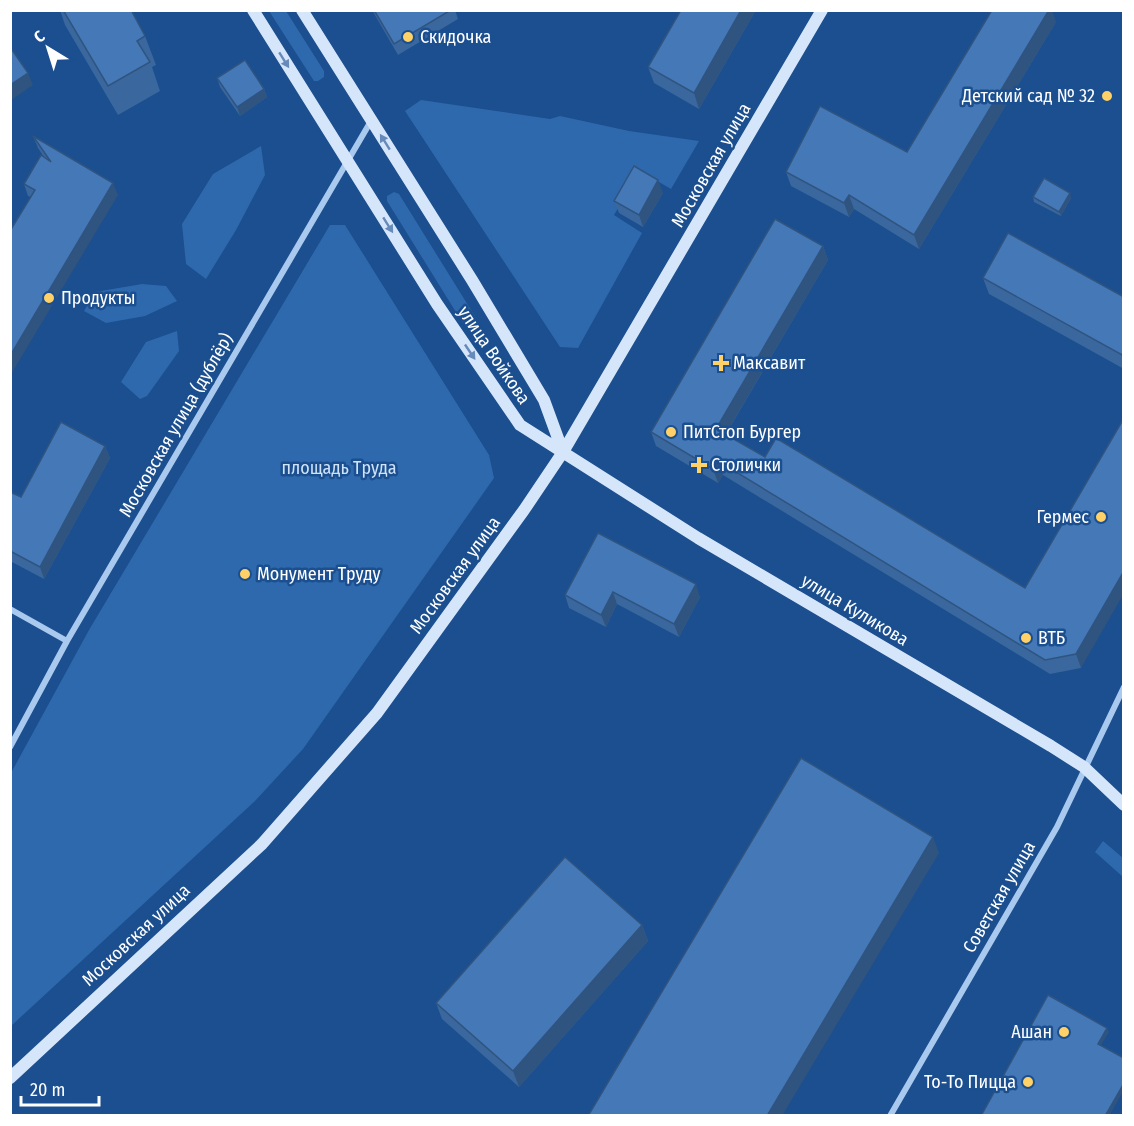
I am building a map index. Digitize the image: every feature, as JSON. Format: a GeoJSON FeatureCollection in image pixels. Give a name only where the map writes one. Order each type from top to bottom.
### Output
{"type":"FeatureCollection","features":[{"type":"Feature","properties":{"kind":"main road","name":"улица Войкова"},"geometry":{"type":"LineString","coordinates":[[253,10],[437,304],[520,425],[563,452]]}},
{"type":"Feature","properties":{"kind":"main road","name":"улица Войкова"},"geometry":{"type":"LineString","coordinates":[[302,10],[472,280],[544,400],[563,452]]}},
{"type":"Feature","properties":{"kind":"main road","name":"Московская улица"},"geometry":{"type":"LineString","coordinates":[[10,1078],[262,844],[377,713],[524,510],[563,452],[822,10]]}},
{"type":"Feature","properties":{"kind":"main road","name":"улица Куликова"},"geometry":{"type":"LineString","coordinates":[[563,452],[699,538],[1084,767],[1124,805]]}},
{"type":"Feature","properties":{"kind":"street","name":"Московская улица (дублёр)"},"geometry":{"type":"LineString","coordinates":[[10,747],[67,641],[372,121]]}},
{"type":"Feature","properties":{"kind":"street"},"geometry":{"type":"LineString","coordinates":[[10,609],[67,641]]}},
{"type":"Feature","properties":{"kind":"street","name":"Советская улица"},"geometry":{"type":"LineString","coordinates":[[890,1116],[1057,827],[1124,687]]}},
{"type":"Feature","properties":{"kind":"green space"},"geometry":{"type":"Polygon","coordinates":[[[269,11],[286,11],[324,71],[324,77],[314,81],[269,11]]]}},
{"type":"Feature","properties":{"kind":"green space"},"geometry":{"type":"Polygon","coordinates":[[[421,100],[550,119],[560,116],[629,131],[699,141],[671,189],[640,171],[614,215],[642,233],[578,348],[560,347],[405,111],[421,100]]]}},
{"type":"Feature","properties":{"kind":"green space"},"geometry":{"type":"Polygon","coordinates":[[[261,146],[265,175],[236,230],[206,279],[186,264],[182,224],[213,174],[261,146]]]}},
{"type":"Feature","properties":{"kind":"green space"},"geometry":{"type":"Polygon","coordinates":[[[394,192],[399,194],[476,318],[476,324],[470,328],[464,325],[387,201],[387,196],[394,192]]]}},
{"type":"Feature","properties":{"kind":"green space","name":"площадь Труда"},"geometry":{"type":"Polygon","coordinates":[[[330,225],[345,225],[489,455],[494,478],[303,749],[255,801],[11,1026],[11,773],[89,630],[330,225]]]}},
{"type":"Feature","properties":{"kind":"green space"},"geometry":{"type":"Polygon","coordinates":[[[142,284],[166,286],[177,301],[145,316],[106,323],[84,311],[95,292],[142,284]]]}},
{"type":"Feature","properties":{"kind":"green space"},"geometry":{"type":"Polygon","coordinates":[[[177,331],[179,351],[147,396],[140,399],[121,382],[146,342],[177,331]]]}},
{"type":"Feature","properties":{"kind":"green space"},"geometry":{"type":"Polygon","coordinates":[[[1103,841],[1123,858],[1123,877],[1095,852],[1103,841]]]}},
{"type":"Feature","properties":{"kind":"building"},"geometry":{"type":"Polygon","coordinates":[[[63,10],[131,10],[145,36],[137,41],[150,62],[108,86],[63,10]]]}},
{"type":"Feature","properties":{"kind":"building"},"geometry":{"type":"Polygon","coordinates":[[[374,10],[451,10],[394,44],[374,10]]]}},
{"type":"Feature","properties":{"kind":"building"},"geometry":{"type":"Polygon","coordinates":[[[681,10],[741,10],[694,93],[648,67],[681,10]]]}},
{"type":"Feature","properties":{"kind":"building"},"geometry":{"type":"Polygon","coordinates":[[[992,10],[1049,10],[914,235],[849,195],[844,203],[786,172],[820,106],[907,152],[992,10]]]}},
{"type":"Feature","properties":{"kind":"building"},"geometry":{"type":"Polygon","coordinates":[[[10,47],[28,73],[10,85],[10,47]]]}},
{"type":"Feature","properties":{"kind":"building"},"geometry":{"type":"Polygon","coordinates":[[[245,60],[264,89],[237,107],[217,78],[245,60]]]}},
{"type":"Feature","properties":{"kind":"building"},"geometry":{"type":"Polygon","coordinates":[[[33,136],[113,183],[10,356],[10,231],[35,190],[24,184],[41,155],[51,162],[33,136]]]}},
{"type":"Feature","properties":{"kind":"building"},"geometry":{"type":"Polygon","coordinates":[[[634,166],[658,180],[639,215],[614,201],[634,166]]]}},
{"type":"Feature","properties":{"kind":"building"},"geometry":{"type":"Polygon","coordinates":[[[1044,178],[1070,193],[1059,212],[1033,197],[1044,178]]]}},
{"type":"Feature","properties":{"kind":"building"},"geometry":{"type":"Polygon","coordinates":[[[775,219],[823,246],[716,429],[765,457],[776,438],[1025,588],[1124,418],[1124,571],[1076,654],[1045,660],[718,461],[713,469],[651,432],[775,219]]]}},
{"type":"Feature","properties":{"kind":"building"},"geometry":{"type":"Polygon","coordinates":[[[1008,233],[1124,297],[1124,356],[983,278],[1008,233]]]}},
{"type":"Feature","properties":{"kind":"building"},"geometry":{"type":"Polygon","coordinates":[[[61,422],[105,446],[40,567],[10,551],[10,492],[21,497],[61,422]]]}},
{"type":"Feature","properties":{"kind":"building"},"geometry":{"type":"Polygon","coordinates":[[[598,533],[696,584],[674,624],[613,592],[601,615],[565,595],[598,533]]]}},
{"type":"Feature","properties":{"kind":"building"},"geometry":{"type":"Polygon","coordinates":[[[801,758],[933,837],[767,1116],[588,1116],[801,758]]]}},
{"type":"Feature","properties":{"kind":"building"},"geometry":{"type":"Polygon","coordinates":[[[565,857],[642,925],[513,1071],[436,1003],[565,857]]]}},
{"type":"Feature","properties":{"kind":"building"},"geometry":{"type":"Polygon","coordinates":[[[1048,995],[1107,1028],[1098,1044],[1124,1058],[1124,1083],[1105,1116],[981,1116],[1048,995]]]}},
{"type":"Feature","properties":{"kind":"place","name":"Скидочка"},"geometry":{"type":"Point","coordinates":[408,37]}},
{"type":"Feature","properties":{"kind":"place","name":"Детский сад № 32"},"geometry":{"type":"Point","coordinates":[1107,96]}},
{"type":"Feature","properties":{"kind":"place","name":"Продукты"},"geometry":{"type":"Point","coordinates":[49,298]}},
{"type":"Feature","properties":{"kind":"place","name":"Максавит"},"geometry":{"type":"Point","coordinates":[721,363]}},
{"type":"Feature","properties":{"kind":"place","name":"ПитСтоп Бургер"},"geometry":{"type":"Point","coordinates":[671,432]}},
{"type":"Feature","properties":{"kind":"place","name":"Столички"},"geometry":{"type":"Point","coordinates":[699,465]}},
{"type":"Feature","properties":{"kind":"place","name":"Гермес"},"geometry":{"type":"Point","coordinates":[1101,517]}},
{"type":"Feature","properties":{"kind":"place","name":"Монумент Труду"},"geometry":{"type":"Point","coordinates":[245,574]}},
{"type":"Feature","properties":{"kind":"place","name":"ВТБ"},"geometry":{"type":"Point","coordinates":[1026,638]}},
{"type":"Feature","properties":{"kind":"place","name":"Ашан"},"geometry":{"type":"Point","coordinates":[1064,1032]}},
{"type":"Feature","properties":{"kind":"place","name":"То-То Пицца"},"geometry":{"type":"Point","coordinates":[1028,1082]}}]}
